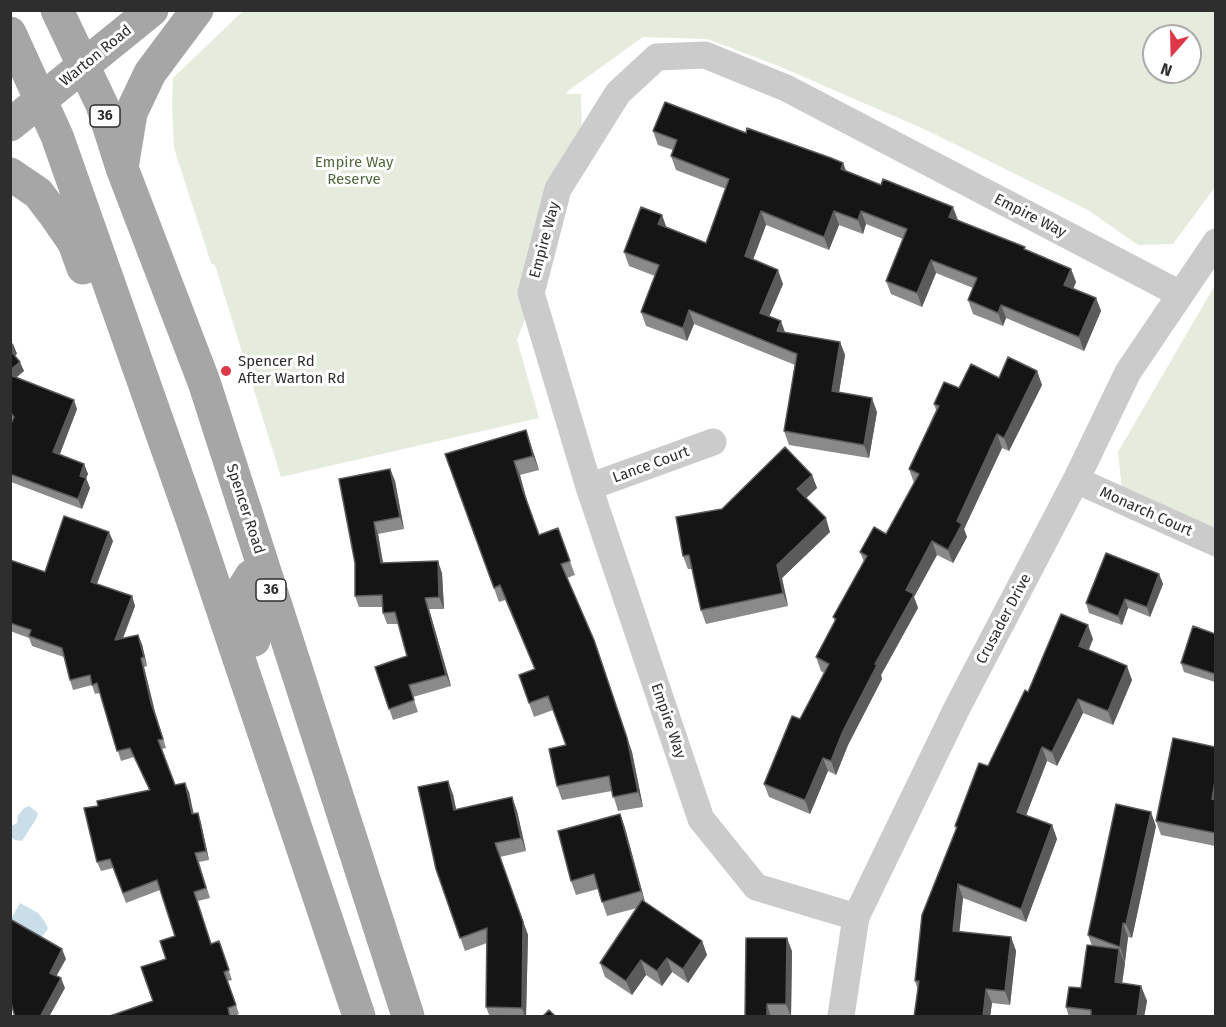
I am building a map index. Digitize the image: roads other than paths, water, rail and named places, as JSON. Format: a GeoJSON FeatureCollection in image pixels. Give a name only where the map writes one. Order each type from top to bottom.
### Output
{"type":"FeatureCollection","features":[{"type":"Feature","properties":{"kind":"main road","name":"Warton Road"},"geometry":{"type":"LineString","coordinates":[[10,125],[152,10]]}},
{"type":"Feature","properties":{"kind":"main road"},"geometry":{"type":"LineString","coordinates":[[122,168],[130,113],[150,73],[196,10]]}},
{"type":"Feature","properties":{"kind":"main road","name":"Spencer Road"},"geometry":{"type":"LineString","coordinates":[[62,13],[83,66],[102,105],[122,168],[204,382],[408,1017]]}},
{"type":"Feature","properties":{"kind":"main road"},"geometry":{"type":"LineString","coordinates":[[62,13],[13,47],[57,136],[193,522],[359,1017]]}},
{"type":"Feature","properties":{"kind":"main road"},"geometry":{"type":"LineString","coordinates":[[10,174],[38,194],[54,214],[74,243],[95,303],[128,342]]}},
{"type":"Feature","properties":{"kind":"main road"},"geometry":{"type":"LineString","coordinates":[[261,725],[261,690],[254,639],[241,592],[251,576],[264,569]]}},
{"type":"Feature","properties":{"kind":"street","name":"Empire Way"},"geometry":{"type":"LineString","coordinates":[[856,917],[756,887],[701,819],[589,487],[531,293],[558,189],[618,93],[657,57],[705,55],[786,88],[1180,294]]}},
{"type":"Feature","properties":{"kind":"street","name":"Crusader Drive"},"geometry":{"type":"LineString","coordinates":[[841,1017],[856,917],[957,708],[1076,480],[1128,372],[1215,242]]}},
{"type":"Feature","properties":{"kind":"street","name":"Lance Court"},"geometry":{"type":"LineString","coordinates":[[589,487],[713,442]]}},
{"type":"Feature","properties":{"kind":"street","name":"Monarch Court"},"geometry":{"type":"LineString","coordinates":[[1076,480],[1215,543]]}},
{"type":"Feature","properties":{"kind":"water"},"geometry":{"type":"Polygon","coordinates":[[[29,806],[38,813],[36,819],[22,841],[15,840],[11,837],[11,826],[17,823],[18,815],[29,806]]]}},
{"type":"Feature","properties":{"kind":"water"},"geometry":{"type":"Polygon","coordinates":[[[20,903],[38,913],[45,922],[48,929],[40,939],[37,938],[36,933],[11,919],[20,903]]]}},
{"type":"Feature","properties":{"kind":"place","name":"Spencer Rd After Warton Rd"},"geometry":{"type":"Point","coordinates":[226,371]}},
{"type":"Feature","properties":{"kind":"park label","name":"Empire Way Reserve"},"geometry":{"type":"Point","coordinates":[354,172]}}]}
